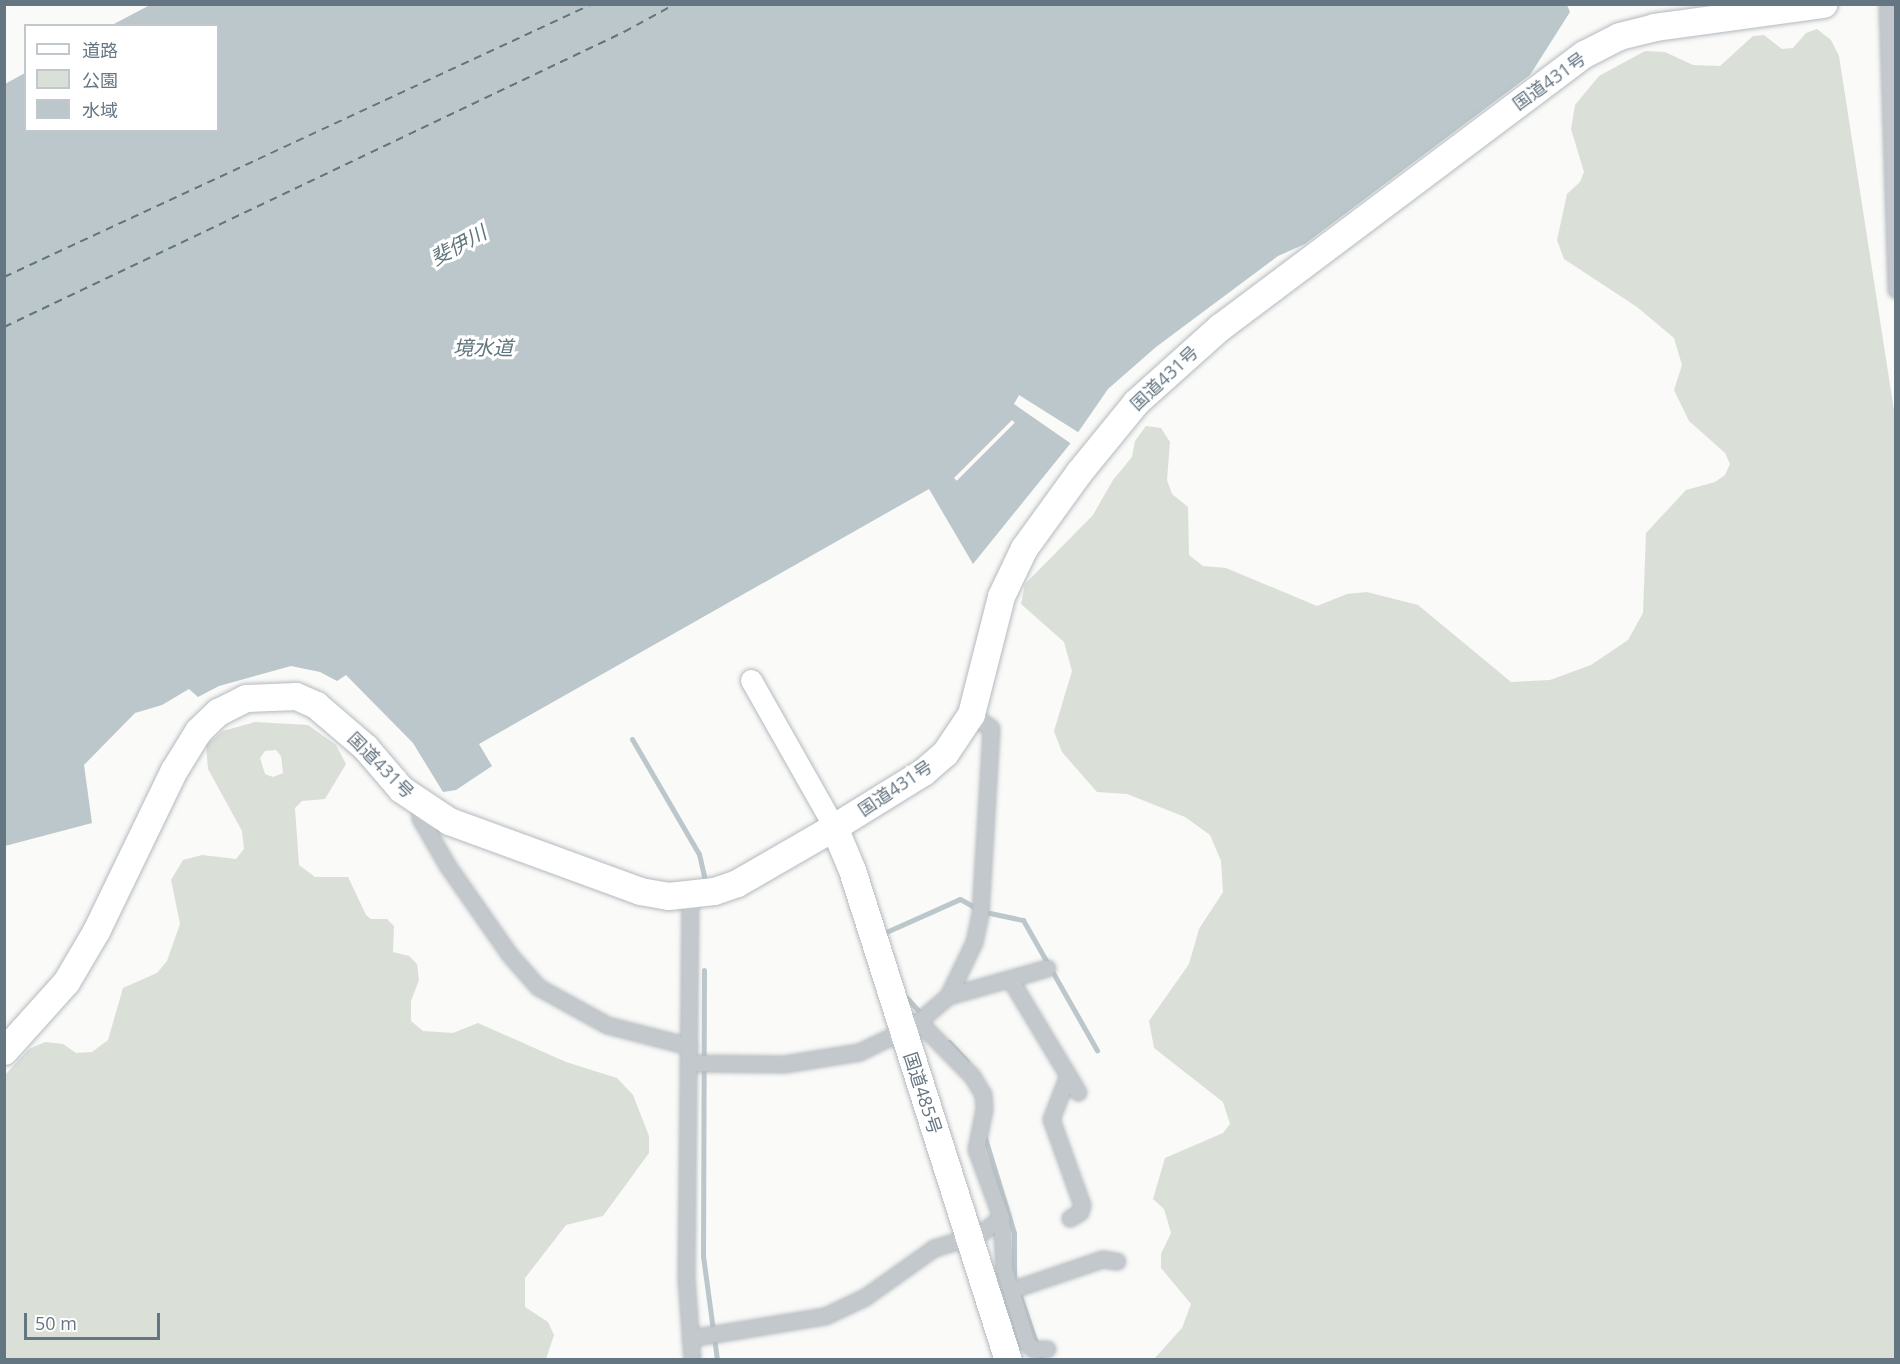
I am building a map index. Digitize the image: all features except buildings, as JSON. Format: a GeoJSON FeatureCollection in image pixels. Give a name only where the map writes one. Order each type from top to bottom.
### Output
{"type":"FeatureCollection","features":[{"type":"Feature","properties":{"kind":"highway","name":"国道431号"},"geometry":{"type":"LineString","coordinates":[[4,1051],[66,982],[96,931],[174,770],[198,731],[218,712],[246,698],[273,694],[296,696],[316,705],[350,733],[419,802],[449,821],[489,837],[640,891],[690,894],[737,883],[923,772],[945,753],[971,714],[1001,596],[1024,548],[1079,472],[1136,402],[1220,327],[1584,54],[1619,36],[1654,27],[1823,4]]}},
{"type":"Feature","properties":{"kind":"highway","name":"国道485号"},"geometry":{"type":"LineString","coordinates":[[834,827],[917,1023],[1008,1359]]}},
{"type":"Feature","properties":{"kind":"street"},"geometry":{"type":"LineString","coordinates":[[1887,4],[1896,290]]}},
{"type":"Feature","properties":{"kind":"street"},"geometry":{"type":"LineString","coordinates":[[751,681],[834,827]]}},
{"type":"Feature","properties":{"kind":"street"},"geometry":{"type":"LineString","coordinates":[[699,1063],[784,1064],[859,1052],[917,1023],[948,996],[974,942],[980,915],[991,728],[971,714]]}},
{"type":"Feature","properties":{"kind":"street"},"geometry":{"type":"LineString","coordinates":[[419,802],[420,818],[447,865],[509,954],[538,987],[607,1025],[688,1046]]}},
{"type":"Feature","properties":{"kind":"street"},"geometry":{"type":"LineString","coordinates":[[690,894],[688,1046],[699,1063],[686,1278],[705,1335],[692,1359]]}},
{"type":"Feature","properties":{"kind":"street"},"geometry":{"type":"LineString","coordinates":[[948,996],[1047,968]]}},
{"type":"Feature","properties":{"kind":"street"},"geometry":{"type":"LineString","coordinates":[[1010,979],[1078,1092]]}},
{"type":"Feature","properties":{"kind":"street"},"geometry":{"type":"LineString","coordinates":[[917,1023],[972,1076],[982,1094],[984,1109],[976,1149],[1001,1217],[1004,1268],[1027,1343],[1033,1349],[1047,1349]]}},
{"type":"Feature","properties":{"kind":"street"},"geometry":{"type":"LineString","coordinates":[[1068,1075],[1051,1119],[1082,1204],[1080,1212],[1070,1218]]}},
{"type":"Feature","properties":{"kind":"street"},"geometry":{"type":"LineString","coordinates":[[980,1234],[1001,1217]]}},
{"type":"Feature","properties":{"kind":"street"},"geometry":{"type":"LineString","coordinates":[[705,1335],[815,1319],[840,1310],[934,1248],[957,1241]]}},
{"type":"Feature","properties":{"kind":"street"},"geometry":{"type":"LineString","coordinates":[[1011,1290],[1102,1259],[1117,1261]]}},
{"type":"Feature","properties":{"kind":"green space"},"geometry":{"type":"Polygon","coordinates":[[[1817,29],[1831,40],[1839,56],[1895,417],[1895,1359],[1154,1359],[1182,1328],[1191,1304],[1161,1268],[1161,1254],[1171,1233],[1164,1209],[1153,1199],[1165,1158],[1223,1133],[1230,1124],[1223,1102],[1154,1048],[1149,1021],[1189,964],[1199,929],[1223,892],[1221,861],[1210,835],[1185,817],[1127,794],[1097,792],[1062,752],[1054,731],[1072,671],[1064,642],[1021,604],[1025,584],[1093,515],[1113,480],[1132,457],[1135,441],[1146,426],[1161,428],[1170,442],[1167,480],[1172,494],[1188,507],[1189,555],[1203,566],[1226,568],[1317,606],[1347,594],[1367,592],[1418,605],[1511,682],[1550,680],[1591,665],[1628,640],[1643,613],[1646,533],[1686,490],[1715,482],[1725,475],[1730,464],[1725,453],[1689,421],[1674,390],[1682,365],[1674,338],[1637,307],[1564,259],[1557,240],[1567,194],[1580,182],[1584,172],[1571,129],[1575,105],[1599,76],[1645,51],[1665,52],[1693,65],[1720,66],[1753,36],[1764,35],[1782,49],[1793,48],[1806,33],[1817,29]]]}},
{"type":"Feature","properties":{"kind":"green space"},"geometry":{"type":"Polygon","coordinates":[[[255,722],[308,725],[336,745],[346,764],[325,799],[302,801],[295,808],[299,865],[315,877],[348,877],[366,915],[371,919],[387,919],[394,926],[393,952],[409,956],[417,964],[419,980],[411,1001],[411,1021],[423,1031],[453,1033],[478,1023],[566,1062],[617,1078],[633,1095],[649,1136],[649,1153],[603,1216],[566,1225],[525,1278],[525,1307],[548,1322],[554,1335],[546,1359],[5,1359],[5,1075],[29,1049],[45,1042],[63,1044],[76,1053],[92,1052],[108,1040],[123,988],[157,973],[167,961],[180,924],[171,880],[183,860],[202,855],[236,859],[244,849],[242,831],[208,769],[206,745],[223,731],[255,722]],[[276,750],[265,751],[260,758],[265,774],[273,777],[283,773],[281,756],[276,750]]]}},
{"type":"Feature","properties":{"kind":"water","name":"境水道"},"geometry":{"type":"Polygon","coordinates":[[[150,5],[1567,5],[1570,12],[1530,75],[1305,244],[1278,256],[1156,347],[1108,389],[1070,444],[973,564],[929,489],[479,744],[492,766],[456,790],[443,792],[413,743],[346,675],[337,681],[320,672],[291,666],[219,686],[198,697],[189,689],[162,705],[135,713],[84,765],[92,823],[5,846],[5,84],[24,74],[24,132],[219,132],[219,24],[114,24],[150,5]]]}},
{"type":"Feature","properties":{"kind":"pier"},"geometry":{"type":"Polygon","coordinates":[[[1019,395],[1081,434],[1073,445],[1014,404],[1019,395]]]}},
{"type":"Feature","properties":{"kind":"pier"},"geometry":{"type":"Polygon","coordinates":[[[1012,420],[1015,423],[957,481],[954,478],[1012,420]]]}},
{"type":"Feature","properties":{"kind":"waterway"},"geometry":{"type":"LineString","coordinates":[[632,739],[699,854],[705,879]]}},
{"type":"Feature","properties":{"kind":"waterway"},"geometry":{"type":"LineString","coordinates":[[884,933],[960,899],[976,908]]}},
{"type":"Feature","properties":{"kind":"waterway"},"geometry":{"type":"LineString","coordinates":[[985,912],[1023,920],[1097,1050]]}},
{"type":"Feature","properties":{"kind":"waterway"},"geometry":{"type":"LineString","coordinates":[[704,970],[703,1256],[717,1360]]}},
{"type":"Feature","properties":{"kind":"waterway"},"geometry":{"type":"LineString","coordinates":[[907,998],[923,1016]]}},
{"type":"Feature","properties":{"kind":"waterway"},"geometry":{"type":"LineString","coordinates":[[949,1042],[967,1061]]}},
{"type":"Feature","properties":{"kind":"waterway"},"geometry":{"type":"LineString","coordinates":[[985,1138],[1014,1233],[1014,1276]]}},
{"type":"Feature","properties":{"kind":"waterway"},"geometry":{"type":"LineString","coordinates":[[1020,1296],[1042,1360]]}},
{"type":"Feature","properties":{"kind":"ferry route"},"geometry":{"type":"LineString","coordinates":[[4,277],[592,4]]}},
{"type":"Feature","properties":{"kind":"ferry route"},"geometry":{"type":"LineString","coordinates":[[4,327],[624,32],[675,4]]}},
{"type":"Feature","properties":{"kind":"water label","name":"斐伊川"},"geometry":{"type":"Point","coordinates":[458,245]}}]}
